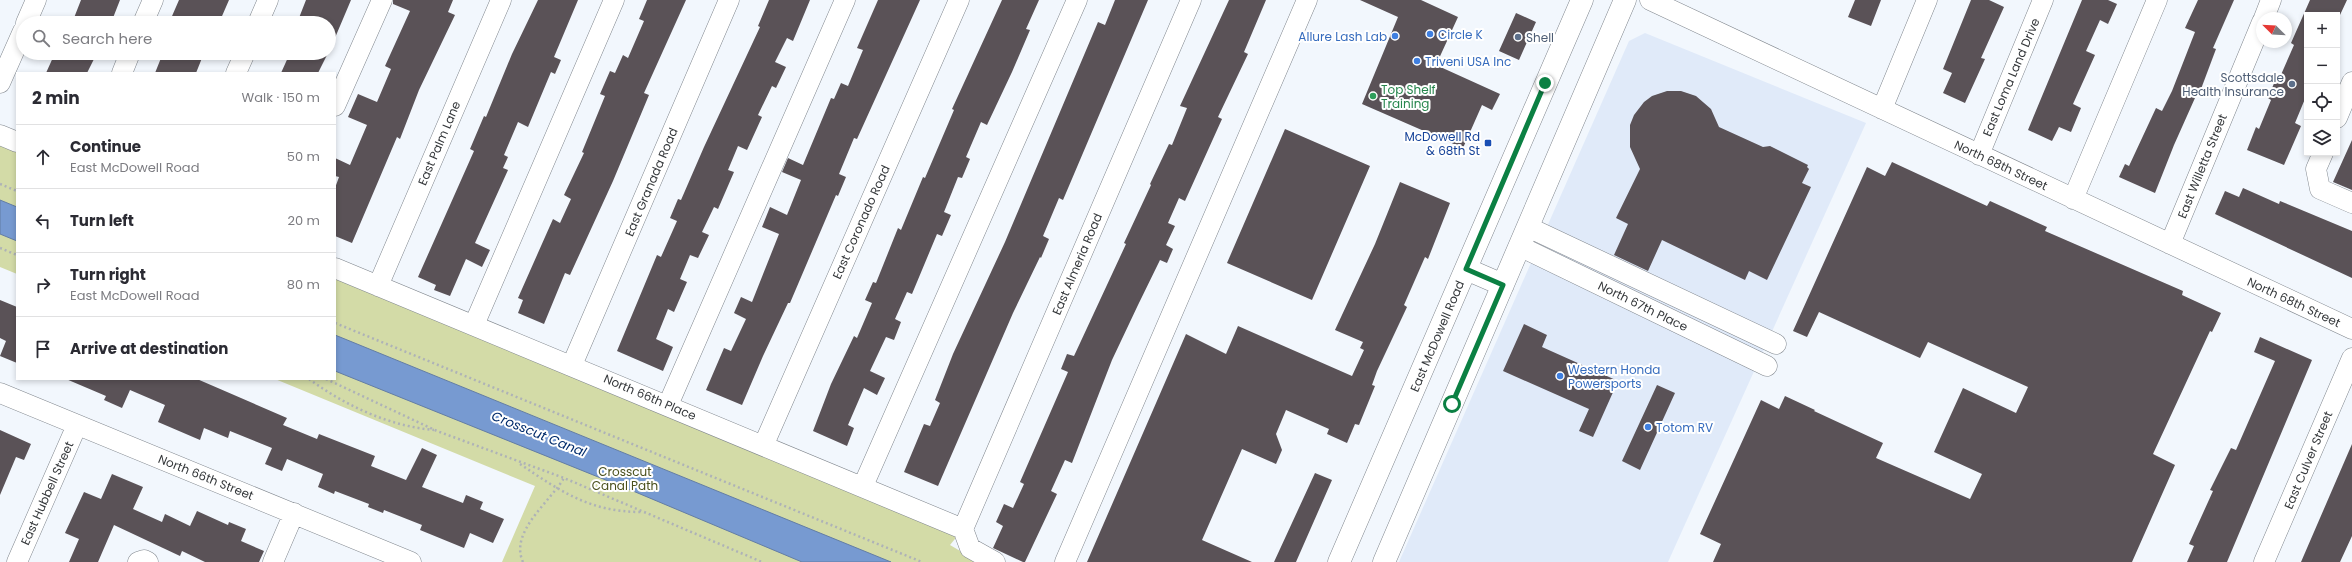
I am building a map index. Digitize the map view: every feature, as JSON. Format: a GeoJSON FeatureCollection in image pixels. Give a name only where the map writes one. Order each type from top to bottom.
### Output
{"type":"FeatureCollection","features":[{"type":"Feature","properties":{"kind":"main road","name":"East McDowell Road"},"geometry":{"type":"LineString","coordinates":[[1339,562],[1582,0]]}},
{"type":"Feature","properties":{"kind":"main road"},"geometry":{"type":"LineString","coordinates":[[1384,562],[1625,0]]}},
{"type":"Feature","properties":{"kind":"main road"},"geometry":{"type":"LineString","coordinates":[[1466,269],[1503,285]]}},
{"type":"Feature","properties":{"kind":"street"},"geometry":{"type":"LineString","coordinates":[[29,16],[36,0]]}},
{"type":"Feature","properties":{"kind":"street"},"geometry":{"type":"LineString","coordinates":[[146,16],[153,0]]}},
{"type":"Feature","properties":{"kind":"street"},"geometry":{"type":"LineString","coordinates":[[261,16],[268,0]]}},
{"type":"Feature","properties":{"kind":"street"},"geometry":{"type":"LineString","coordinates":[[336,104],[382,0]]}},
{"type":"Feature","properties":{"kind":"street","name":"East Palm Lane"},"geometry":{"type":"LineString","coordinates":[[378,286],[501,0]]}},
{"type":"Feature","properties":{"kind":"street"},"geometry":{"type":"LineString","coordinates":[[474,325],[614,0]]}},
{"type":"Feature","properties":{"kind":"street","name":"East Granada Road"},"geometry":{"type":"LineString","coordinates":[[572,365],[729,0]]}},
{"type":"Feature","properties":{"kind":"street"},"geometry":{"type":"LineString","coordinates":[[668,405],[845,0]]}},
{"type":"Feature","properties":{"kind":"street","name":"East Coronado Road"},"geometry":{"type":"LineString","coordinates":[[764,444],[959,0]]}},
{"type":"Feature","properties":{"kind":"street"},"geometry":{"type":"LineString","coordinates":[[863,486],[1077,0]]}},
{"type":"Feature","properties":{"kind":"street","name":"East Almeria Road"},"geometry":{"type":"LineString","coordinates":[[963,529],[1191,0]]}},
{"type":"Feature","properties":{"kind":"street"},"geometry":{"type":"LineString","coordinates":[[1065,562],[1307,0]]}},
{"type":"Feature","properties":{"kind":"street","name":"North 68th Street"},"geometry":{"type":"LineString","coordinates":[[1650,0],[2352,329]]}},
{"type":"Feature","properties":{"kind":"street"},"geometry":{"type":"LineString","coordinates":[[1882,109],[1927,0]]}},
{"type":"Feature","properties":{"kind":"street","name":"East Loma Land Drive"},"geometry":{"type":"LineString","coordinates":[[1979,155],[2043,0]]}},
{"type":"Feature","properties":{"kind":"street"},"geometry":{"type":"LineString","coordinates":[[2074,199],[2157,0]]}},
{"type":"Feature","properties":{"kind":"street"},"geometry":{"type":"LineString","coordinates":[[2266,12],[2271,0]]}},
{"type":"Feature","properties":{"kind":"street","name":"East Willetta Street"},"geometry":{"type":"LineString","coordinates":[[2170,244],[2256,36]]}},
{"type":"Feature","properties":{"kind":"street"},"geometry":{"type":"LineString","coordinates":[[0,83],[16,47]]}},
{"type":"Feature","properties":{"kind":"street"},"geometry":{"type":"LineString","coordinates":[[122,72],[127,60]]}},
{"type":"Feature","properties":{"kind":"street"},"geometry":{"type":"LineString","coordinates":[[236,72],[242,60]]}},
{"type":"Feature","properties":{"kind":"street"},"geometry":{"type":"LineString","coordinates":[[2340,111],[2352,82]]}},
{"type":"Feature","properties":{"kind":"street"},"geometry":{"type":"LineString","coordinates":[[0,135],[16,142]]}},
{"type":"Feature","properties":{"kind":"street"},"geometry":{"type":"LineString","coordinates":[[2321,156],[2316,168],[2320,188],[2352,203]]}},
{"type":"Feature","properties":{"kind":"street","name":"North 67th Place"},"geometry":{"type":"LineString","coordinates":[[1523,236],[1776,344]]}},
{"type":"Feature","properties":{"kind":"street","name":"North 67th Place"},"geometry":{"type":"LineString","coordinates":[[1523,236],[1767,366]]}},
{"type":"Feature","properties":{"kind":"street","name":"North 66th Place"},"geometry":{"type":"LineString","coordinates":[[336,268],[764,444],[963,529]]}},
{"type":"Feature","properties":{"kind":"street","name":"East Culver Street"},"geometry":{"type":"LineString","coordinates":[[2264,562],[2352,358]]}},
{"type":"Feature","properties":{"kind":"street","name":"North 66th Street"},"geometry":{"type":"LineString","coordinates":[[0,393],[294,513],[389,558],[411,562]]}},
{"type":"Feature","properties":{"kind":"street","name":"East Hubbell Street"},"geometry":{"type":"LineString","coordinates":[[16,562],[77,425]]}},
{"type":"Feature","properties":{"kind":"street"},"geometry":{"type":"LineString","coordinates":[[273,562],[294,513]]}},
{"type":"Feature","properties":{"kind":"street"},"geometry":{"type":"LineString","coordinates":[[963,529],[970,548],[995,562]]}},
{"type":"Feature","properties":{"kind":"street"},"geometry":{"type":"LineString","coordinates":[[138,562],[144,560],[148,562]]}},
{"type":"Feature","properties":{"kind":"path"},"geometry":{"type":"LineString","coordinates":[[0,184],[16,191]]}},
{"type":"Feature","properties":{"kind":"path"},"geometry":{"type":"LineString","coordinates":[[0,248],[16,255]]}},
{"type":"Feature","properties":{"kind":"path"},"geometry":{"type":"LineString","coordinates":[[336,323],[922,562]]}},
{"type":"Feature","properties":{"kind":"path"},"geometry":{"type":"LineString","coordinates":[[311,380],[341,400],[377,417],[416,429],[437,431]]}},
{"type":"Feature","properties":{"kind":"path"},"geometry":{"type":"LineString","coordinates":[[328,380],[437,431],[516,462],[564,478],[641,512],[762,562]]}},
{"type":"Feature","properties":{"kind":"path"},"geometry":{"type":"LineString","coordinates":[[516,462],[569,496],[604,509],[641,512]]}},
{"type":"Feature","properties":{"kind":"path"},"geometry":{"type":"LineString","coordinates":[[523,562],[520,557],[521,545],[532,516],[558,489],[564,478]]}},
{"type":"Feature","properties":{"kind":"shaded area"},"geometry":{"type":"Polygon","coordinates":[[[1645,33],[1866,123],[1668,562],[1399,562],[1629,41],[1645,33]]]}},
{"type":"Feature","properties":{"kind":"green space"},"geometry":{"type":"Polygon","coordinates":[[[0,135],[16,142],[16,274],[0,267],[0,135]]]}},
{"type":"Feature","properties":{"kind":"green space","name":"Crosscut Canal Path"},"geometry":{"type":"Polygon","coordinates":[[[336,268],[963,529],[950,545],[979,562],[502,562],[535,486],[277,380],[336,380],[336,268]]]}},
{"type":"Feature","properties":{"kind":"water"},"geometry":{"type":"Polygon","coordinates":[[[0,200],[16,207],[16,241],[0,234],[0,200]]]}},
{"type":"Feature","properties":{"kind":"water","name":"Crosscut Canal"},"geometry":{"type":"Polygon","coordinates":[[[336,335],[891,562],[802,562],[633,491],[336,371],[336,335]]]}},
{"type":"Feature","properties":{"kind":"building"},"geometry":{"type":"Polygon","coordinates":[[[81,0],[120,0],[114,16],[75,16],[81,0]]]}},
{"type":"Feature","properties":{"kind":"building"},"geometry":{"type":"Polygon","coordinates":[[[179,0],[229,0],[222,16],[172,16],[179,0]]]}},
{"type":"Feature","properties":{"kind":"building"},"geometry":{"type":"Polygon","coordinates":[[[306,0],[351,0],[336,35],[336,16],[300,16],[306,0]]]}},
{"type":"Feature","properties":{"kind":"building"},"geometry":{"type":"Polygon","coordinates":[[[393,0],[453,0],[448,12],[455,15],[419,90],[400,139],[397,137],[352,243],[336,236],[336,185],[339,177],[336,176],[336,158],[350,165],[367,125],[348,117],[358,94],[377,102],[391,69],[385,66],[410,11],[393,4],[393,0]]]}},
{"type":"Feature","properties":{"kind":"building"},"geometry":{"type":"Polygon","coordinates":[[[538,0],[578,0],[554,57],[561,60],[555,74],[551,72],[528,127],[518,122],[504,155],[508,157],[503,168],[508,170],[475,243],[490,250],[482,267],[466,259],[450,296],[434,290],[436,285],[418,277],[474,151],[470,149],[484,116],[486,117],[512,54],[538,0]]]}},
{"type":"Feature","properties":{"kind":"building"},"geometry":{"type":"Polygon","coordinates":[[[647,0],[686,0],[644,93],[649,95],[613,181],[570,275],[565,273],[544,324],[518,313],[523,300],[518,298],[553,219],[560,223],[571,199],[564,195],[584,153],[582,152],[605,96],[600,94],[610,71],[615,73],[623,55],[628,58],[644,21],[639,19],[647,0]]]}},
{"type":"Feature","properties":{"kind":"building"},"geometry":{"type":"Polygon","coordinates":[[[769,0],[810,0],[793,41],[787,38],[775,62],[786,67],[776,88],[772,86],[758,115],[762,117],[747,150],[738,146],[728,170],[734,172],[718,209],[714,207],[702,232],[709,235],[698,258],[690,255],[680,279],[687,282],[674,312],[668,309],[656,339],[673,347],[663,371],[617,351],[657,255],[661,257],[677,221],[670,218],[678,199],[681,200],[760,27],[758,26],[769,0]]]}},
{"type":"Feature","properties":{"kind":"building"},"geometry":{"type":"Polygon","coordinates":[[[878,0],[920,0],[857,139],[854,138],[839,174],[846,177],[838,196],[836,195],[790,303],[788,303],[763,356],[742,405],[706,390],[724,348],[731,351],[746,319],[734,313],[741,297],[752,302],[779,234],[762,227],[770,207],[787,215],[801,180],[782,172],[788,158],[803,165],[831,98],[834,99],[841,83],[848,86],[863,50],[857,48],[878,0]]]}},
{"type":"Feature","properties":{"kind":"building"},"geometry":{"type":"Polygon","coordinates":[[[1002,0],[1039,0],[1026,29],[1030,30],[1012,72],[987,125],[981,122],[966,157],[970,159],[962,178],[958,177],[944,212],[951,215],[942,236],[937,234],[912,294],[907,292],[895,319],[901,322],[894,340],[886,337],[870,371],[885,378],[877,395],[864,388],[848,425],[854,428],[847,446],[813,431],[831,384],[854,336],[857,338],[872,303],[865,300],[873,282],[876,283],[898,228],[901,230],[923,177],[925,178],[954,110],[952,109],[1002,0]]]}},
{"type":"Feature","properties":{"kind":"building"},"geometry":{"type":"Polygon","coordinates":[[[1115,0],[1148,0],[1063,200],[1059,198],[1043,236],[1049,239],[1041,258],[1040,257],[1013,313],[938,486],[904,472],[924,424],[930,426],[940,403],[935,400],[953,354],[1005,242],[1098,22],[1105,25],[1115,0]]]}},
{"type":"Feature","properties":{"kind":"building"},"geometry":{"type":"Polygon","coordinates":[[[1229,0],[1266,0],[1244,52],[1248,54],[1218,117],[1222,119],[1185,201],[1179,198],[1168,223],[1175,226],[1166,245],[1173,249],[1167,263],[1160,260],[1138,305],[1112,360],[1072,463],[1065,460],[1051,491],[1057,494],[1025,562],[1023,562],[993,548],[1003,526],[996,522],[1004,504],[1013,508],[1024,484],[1020,482],[1068,372],[1061,369],[1067,354],[1074,356],[1126,244],[1124,243],[1151,185],[1150,184],[1169,144],[1172,145],[1187,108],[1180,106],[1229,0]]]}},
{"type":"Feature","properties":{"kind":"building"},"geometry":{"type":"Polygon","coordinates":[[[1360,0],[1421,0],[1458,17],[1436,65],[1500,94],[1492,110],[1482,105],[1463,148],[1362,104],[1398,17],[1360,0]]]}},
{"type":"Feature","properties":{"kind":"building"},"geometry":{"type":"Polygon","coordinates":[[[1855,0],[1881,0],[1871,26],[1848,17],[1855,0]]]}},
{"type":"Feature","properties":{"kind":"building"},"geometry":{"type":"Polygon","coordinates":[[[1971,0],[1989,0],[2004,7],[1981,58],[1985,59],[1965,103],[1943,93],[1952,73],[1943,69],[1971,0]]]}},
{"type":"Feature","properties":{"kind":"building"},"geometry":{"type":"Polygon","coordinates":[[[2082,0],[2108,0],[2117,4],[2108,24],[2100,20],[2086,51],[2095,55],[2073,104],[2081,108],[2071,132],[2059,127],[2052,141],[2028,130],[2082,0]]]}},
{"type":"Feature","properties":{"kind":"building"},"geometry":{"type":"Polygon","coordinates":[[[2198,0],[2234,0],[2213,48],[2216,49],[2201,89],[2199,89],[2174,145],[2155,193],[2119,177],[2125,164],[2129,166],[2156,108],[2162,111],[2172,91],[2195,32],[2185,28],[2198,0]]]}},
{"type":"Feature","properties":{"kind":"building"},"geometry":{"type":"Polygon","coordinates":[[[2310,0],[2347,0],[2340,15],[2340,12],[2305,12],[2310,0]]]}},
{"type":"Feature","properties":{"kind":"building","name":"Shell"},"geometry":{"type":"Polygon","coordinates":[[[1516,13],[1536,22],[1519,60],[1499,51],[1516,13]]]}},
{"type":"Feature","properties":{"kind":"building"},"geometry":{"type":"Polygon","coordinates":[[[2304,14],[2304,101],[2295,123],[2301,126],[2284,165],[2247,150],[2256,127],[2259,129],[2271,100],[2268,98],[2277,76],[2280,77],[2294,45],[2292,44],[2304,14]]]}},
{"type":"Feature","properties":{"kind":"building"},"geometry":{"type":"Polygon","coordinates":[[[52,60],[94,60],[88,72],[46,72],[52,60]]]}},
{"type":"Feature","properties":{"kind":"building"},"geometry":{"type":"Polygon","coordinates":[[[160,60],[201,60],[196,72],[155,72],[160,60]]]}},
{"type":"Feature","properties":{"kind":"building"},"geometry":{"type":"Polygon","coordinates":[[[287,60],[324,60],[318,72],[281,72],[287,60]]]}},
{"type":"Feature","properties":{"kind":"building"},"geometry":{"type":"Polygon","coordinates":[[[1667,91],[1681,91],[1696,96],[1711,109],[1719,127],[1763,147],[1770,146],[1808,165],[1807,167],[1809,169],[1802,183],[1811,187],[1767,280],[1749,271],[1745,280],[1662,240],[1648,271],[1614,255],[1628,224],[1616,218],[1640,169],[1630,147],[1630,125],[1634,115],[1644,102],[1652,96],[1667,91]]]}},
{"type":"Feature","properties":{"kind":"building"},"geometry":{"type":"Polygon","coordinates":[[[1285,129],[1370,166],[1312,300],[1227,263],[1285,129]]]}},
{"type":"Feature","properties":{"kind":"building"},"geometry":{"type":"Polygon","coordinates":[[[2352,140],[2352,190],[2333,182],[2352,140]]]}},
{"type":"Feature","properties":{"kind":"building"},"geometry":{"type":"Polygon","coordinates":[[[1892,162],[1987,206],[1990,201],[2047,227],[2045,231],[2183,291],[2182,295],[2221,313],[2212,332],[2210,331],[2153,454],[2175,465],[2132,562],[1713,562],[1721,544],[1700,534],[1761,400],[1779,409],[1785,396],[1815,410],[1814,411],[1883,443],[1876,458],[1970,499],[1982,474],[1934,452],[1963,388],[2016,413],[2028,387],[1928,342],[1920,358],[1819,312],[1807,337],[1793,331],[1867,167],[1885,176],[1892,162]]]}},
{"type":"Feature","properties":{"kind":"building"},"geometry":{"type":"Polygon","coordinates":[[[1400,182],[1450,203],[1428,259],[1425,257],[1404,305],[1407,307],[1377,371],[1372,385],[1375,386],[1359,425],[1355,424],[1347,443],[1327,434],[1329,429],[1286,410],[1276,434],[1282,450],[1276,464],[1242,449],[1202,540],[1252,562],[1087,562],[1186,334],[1226,354],[1238,326],[1352,376],[1364,350],[1360,348],[1363,342],[1335,330],[1375,244],[1400,182]]]}},
{"type":"Feature","properties":{"kind":"building"},"geometry":{"type":"Polygon","coordinates":[[[2243,188],[2279,204],[2280,201],[2352,231],[2352,278],[2215,214],[2225,191],[2239,197],[2243,188]]]}},
{"type":"Feature","properties":{"kind":"building"},"geometry":{"type":"Polygon","coordinates":[[[0,300],[16,307],[16,363],[0,356],[6,341],[0,338],[0,300]]]}},
{"type":"Feature","properties":{"kind":"building","name":"Western Honda Powersports"},"geometry":{"type":"Polygon","coordinates":[[[1524,324],[1547,335],[1542,347],[1618,381],[1593,437],[1579,431],[1589,409],[1503,371],[1524,324]]]}},
{"type":"Feature","properties":{"kind":"building"},"geometry":{"type":"Polygon","coordinates":[[[2260,337],[2312,360],[2227,562],[2187,562],[2194,546],[2189,544],[2213,491],[2210,490],[2231,448],[2236,450],[2275,361],[2254,352],[2260,337]]]}},
{"type":"Feature","properties":{"kind":"building"},"geometry":{"type":"Polygon","coordinates":[[[68,380],[199,380],[287,418],[283,425],[317,439],[319,434],[375,456],[371,466],[406,480],[422,448],[437,455],[422,487],[463,503],[466,495],[483,502],[480,509],[504,519],[493,543],[470,533],[464,548],[420,530],[422,525],[384,510],[383,513],[368,507],[369,504],[335,491],[334,494],[318,487],[323,474],[287,459],[282,471],[265,464],[272,448],[230,431],[228,438],[204,428],[200,440],[158,422],[165,405],[130,390],[122,408],[104,400],[106,396],[68,380]]]}},
{"type":"Feature","properties":{"kind":"building","name":"Totom RV"},"geometry":{"type":"Polygon","coordinates":[[[1657,385],[1675,393],[1640,470],[1622,461],[1657,385]]]}},
{"type":"Feature","properties":{"kind":"building"},"geometry":{"type":"Polygon","coordinates":[[[0,430],[31,444],[24,460],[16,457],[0,495],[0,430]]]}},
{"type":"Feature","properties":{"kind":"building"},"geometry":{"type":"Polygon","coordinates":[[[2352,444],[2352,536],[2340,562],[2301,562],[2352,444]]]}},
{"type":"Feature","properties":{"kind":"building"},"geometry":{"type":"Polygon","coordinates":[[[1315,473],[1332,480],[1296,562],[1274,562],[1315,473]]]}},
{"type":"Feature","properties":{"kind":"building"},"geometry":{"type":"Polygon","coordinates":[[[112,474],[143,487],[133,509],[162,522],[165,514],[190,526],[197,511],[228,525],[229,522],[246,529],[241,541],[264,551],[259,562],[205,562],[182,551],[180,556],[114,525],[98,562],[69,562],[79,539],[65,533],[84,492],[101,499],[112,474]]]}},
{"type":"Feature","properties":{"kind":"place","name":"Circle K"},"geometry":{"type":"Point","coordinates":[1430,34]}},
{"type":"Feature","properties":{"kind":"place","name":"Allure Lash Lab"},"geometry":{"type":"Point","coordinates":[1395,36]}},
{"type":"Feature","properties":{"kind":"place","name":"Shell"},"geometry":{"type":"Point","coordinates":[1518,37]}},
{"type":"Feature","properties":{"kind":"place","name":"Triveni USA Inc"},"geometry":{"type":"Point","coordinates":[1417,61]}},
{"type":"Feature","properties":{"kind":"place","name":"Scottsdale Health Insurance"},"geometry":{"type":"Point","coordinates":[2292,84]}},
{"type":"Feature","properties":{"kind":"place","name":"Top Shelf Training"},"geometry":{"type":"Point","coordinates":[1373,96]}},
{"type":"Feature","properties":{"kind":"place","name":"McDowell Rd & 68th St"},"geometry":{"type":"Point","coordinates":[1488,143]}},
{"type":"Feature","properties":{"kind":"place","name":"Western Honda Powersports"},"geometry":{"type":"Point","coordinates":[1560,376]}},
{"type":"Feature","properties":{"kind":"place","name":"Totom RV"},"geometry":{"type":"Point","coordinates":[1648,427]}},
{"type":"Feature","properties":{"kind":"route"},"geometry":{"type":"LineString","coordinates":[[1452,404],[1503,285],[1466,269],[1545,83]]}}]}
